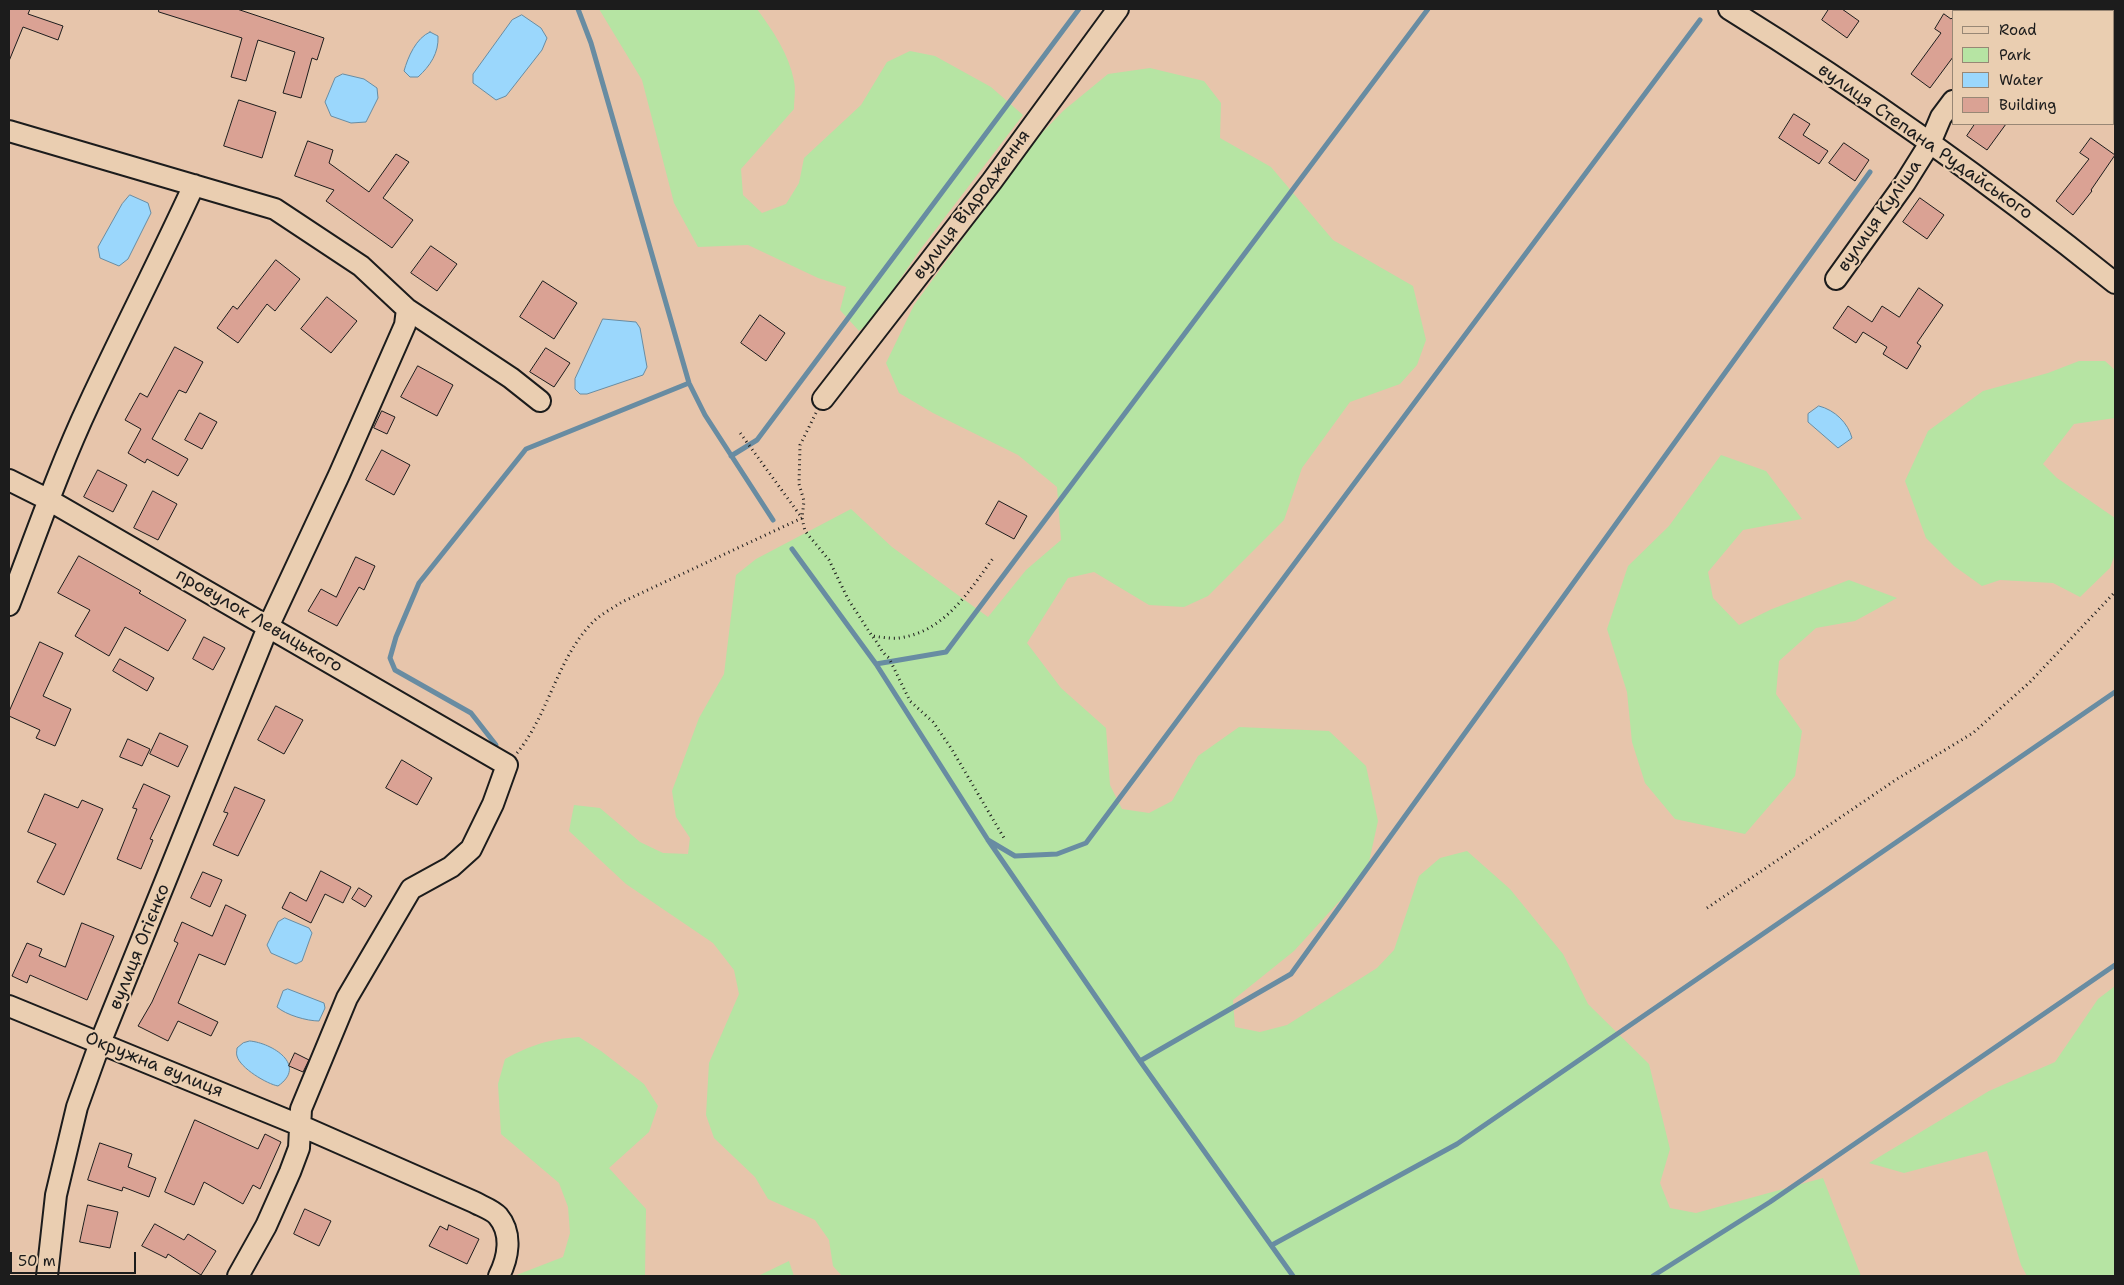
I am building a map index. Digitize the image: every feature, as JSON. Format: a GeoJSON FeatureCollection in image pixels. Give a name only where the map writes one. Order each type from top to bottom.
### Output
{"type":"FeatureCollection","features":[{"type":"Feature","properties":{"kind":"street","name":"вулиця Відродження"},"geometry":{"type":"LineString","coordinates":[[823,399],[992,181],[1118,9]]}},
{"type":"Feature","properties":{"kind":"street","name":"вулиця Степана Рудайського"},"geometry":{"type":"LineString","coordinates":[[1729,9],[1906,125],[2026,212],[2115,283]]}},
{"type":"Feature","properties":{"kind":"street","name":"вулиця Куліша"},"geometry":{"type":"LineString","coordinates":[[1836,279],[1905,182],[1930,143],[1941,117],[1952,102]]}},
{"type":"Feature","properties":{"kind":"street"},"geometry":{"type":"LineString","coordinates":[[9,131],[275,209],[361,266],[407,309],[511,378],[540,401]]}},
{"type":"Feature","properties":{"kind":"street"},"geometry":{"type":"LineString","coordinates":[[9,605],[47,499],[88,404],[153,276],[194,185]]}},
{"type":"Feature","properties":{"kind":"street","name":"вулиця Огієнко"},"geometry":{"type":"LineString","coordinates":[[47,1276],[56,1195],[77,1107],[100,1043],[268,627],[339,475],[405,325],[407,309]]}},
{"type":"Feature","properties":{"kind":"street","name":"провулок Левицького"},"geometry":{"type":"LineString","coordinates":[[9,480],[47,499],[507,765]]}},
{"type":"Feature","properties":{"kind":"street"},"geometry":{"type":"LineString","coordinates":[[238,1276],[266,1226],[290,1172],[299,1148],[301,1110],[347,998],[388,924],[410,889],[451,866],[471,849],[493,804],[507,765]]}},
{"type":"Feature","properties":{"kind":"street","name":"Окружна вулиця"},"geometry":{"type":"LineString","coordinates":[[9,1006],[299,1125],[474,1202],[498,1215],[508,1236],[507,1260],[499,1276]]}},
{"type":"Feature","properties":{"kind":"path"},"geometry":{"type":"LineString","coordinates":[[823,399],[800,445],[800,484],[804,501],[802,518],[805,531],[829,560],[848,600],[878,642],[883,653],[889,658],[910,701],[933,722],[951,748],[1004,838]]}},
{"type":"Feature","properties":{"kind":"path"},"geometry":{"type":"LineString","coordinates":[[738,430],[802,518]]}},
{"type":"Feature","properties":{"kind":"path"},"geometry":{"type":"LineString","coordinates":[[507,765],[530,738],[580,636],[594,620],[622,602],[802,518]]}},
{"type":"Feature","properties":{"kind":"path"},"geometry":{"type":"LineString","coordinates":[[872,636],[899,638],[927,631],[958,606],[994,557]]}},
{"type":"Feature","properties":{"kind":"path"},"geometry":{"type":"LineString","coordinates":[[1707,908],[1897,780],[1973,733],[2030,682],[2115,592]]}},
{"type":"Feature","properties":{"kind":"green space"},"geometry":{"type":"Polygon","coordinates":[[[599,9],[757,9],[784,52],[792,71],[795,88],[794,109],[741,169],[743,195],[762,213],[786,204],[799,183],[804,158],[861,105],[887,62],[910,51],[935,56],[991,87],[1023,115],[920,250],[873,319],[859,331],[840,310],[846,287],[818,278],[748,245],[698,247],[674,203],[642,80],[599,9]]]}},
{"type":"Feature","properties":{"kind":"green space"},"geometry":{"type":"Polygon","coordinates":[[[1150,68],[1204,81],[1221,103],[1220,138],[1271,167],[1333,240],[1413,286],[1426,340],[1417,365],[1400,384],[1350,402],[1302,468],[1284,520],[1208,596],[1184,607],[1149,605],[1094,572],[1068,578],[1027,643],[1061,688],[1106,728],[1110,785],[1122,809],[1149,813],[1172,801],[1198,756],[1239,727],[1329,731],[1366,766],[1378,821],[1367,871],[1294,951],[1233,1000],[1235,1027],[1260,1032],[1287,1025],[1377,968],[1394,950],[1419,876],[1440,858],[1467,851],[1510,889],[1563,954],[1588,1004],[1649,1064],[1670,1149],[1660,1183],[1670,1208],[1696,1213],[1823,1178],[1861,1276],[842,1276],[833,1266],[829,1240],[815,1220],[768,1199],[755,1177],[714,1138],[706,1115],[709,1063],[739,994],[734,970],[713,943],[626,884],[569,831],[574,805],[600,808],[640,842],[663,853],[688,854],[690,838],[676,817],[672,791],[699,718],[724,674],[736,575],[756,559],[851,509],[892,547],[988,617],[1026,570],[1061,540],[1057,487],[1018,455],[933,413],[899,393],[886,363],[914,305],[1036,139],[1063,111],[1108,74],[1150,68]]]}},
{"type":"Feature","properties":{"kind":"green space"},"geometry":{"type":"Polygon","coordinates":[[[2079,361],[2105,361],[2115,370],[2115,418],[2074,424],[2043,464],[2057,478],[2115,518],[2115,554],[2110,568],[2080,597],[2053,583],[2000,580],[1982,586],[1954,566],[1926,538],[1905,481],[1928,431],[1983,391],[2048,373],[2079,361]]]}},
{"type":"Feature","properties":{"kind":"green space"},"geometry":{"type":"Polygon","coordinates":[[[1721,455],[1766,471],[1802,519],[1743,530],[1708,572],[1713,598],[1739,625],[1772,609],[1849,580],[1897,598],[1855,621],[1816,628],[1779,661],[1776,694],[1802,731],[1795,776],[1745,834],[1675,819],[1645,783],[1632,742],[1627,692],[1607,629],[1628,566],[1669,526],[1721,455]]]}},
{"type":"Feature","properties":{"kind":"green space"},"geometry":{"type":"Polygon","coordinates":[[[2115,986],[2115,1276],[2027,1276],[2021,1265],[1987,1151],[1904,1173],[1869,1163],[1989,1091],[2055,1062],[2098,999],[2115,986]]]}},
{"type":"Feature","properties":{"kind":"green space"},"geometry":{"type":"Polygon","coordinates":[[[579,1037],[601,1051],[644,1084],[658,1106],[649,1132],[609,1168],[646,1209],[645,1276],[514,1276],[563,1257],[570,1233],[568,1207],[559,1183],[501,1134],[498,1084],[505,1059],[540,1044],[558,1039],[579,1037]]]}},
{"type":"Feature","properties":{"kind":"green space"},"geometry":{"type":"Polygon","coordinates":[[[789,1261],[794,1276],[758,1276],[789,1261]]]}},
{"type":"Feature","properties":{"kind":"water"},"geometry":{"type":"Polygon","coordinates":[[[522,15],[541,28],[547,38],[542,50],[506,96],[496,100],[473,83],[473,74],[512,20],[522,15]]]}},
{"type":"Feature","properties":{"kind":"water"},"geometry":{"type":"Polygon","coordinates":[[[430,32],[438,36],[435,54],[430,64],[418,77],[410,77],[404,71],[410,54],[417,43],[430,32]]]}},
{"type":"Feature","properties":{"kind":"water"},"geometry":{"type":"Polygon","coordinates":[[[343,74],[364,79],[377,88],[378,98],[366,122],[351,123],[331,116],[325,102],[335,78],[343,74]]]}},
{"type":"Feature","properties":{"kind":"water"},"geometry":{"type":"Polygon","coordinates":[[[130,195],[148,203],[151,213],[128,259],[119,266],[100,258],[98,247],[122,204],[130,195]]]}},
{"type":"Feature","properties":{"kind":"water"},"geometry":{"type":"Polygon","coordinates":[[[603,319],[636,322],[640,328],[647,367],[643,375],[587,394],[580,394],[575,389],[575,379],[603,319]]]}},
{"type":"Feature","properties":{"kind":"water"},"geometry":{"type":"Polygon","coordinates":[[[1819,406],[1840,418],[1850,432],[1852,438],[1838,448],[1808,422],[1808,414],[1819,406]]]}},
{"type":"Feature","properties":{"kind":"water"},"geometry":{"type":"Polygon","coordinates":[[[285,918],[309,928],[312,933],[302,961],[296,964],[271,953],[267,945],[278,922],[285,918]]]}},
{"type":"Feature","properties":{"kind":"water"},"geometry":{"type":"Polygon","coordinates":[[[288,989],[324,1003],[325,1008],[319,1021],[297,1017],[277,1007],[283,991],[288,989]]]}},
{"type":"Feature","properties":{"kind":"water"},"geometry":{"type":"Polygon","coordinates":[[[250,1041],[268,1046],[284,1056],[289,1070],[286,1078],[278,1086],[254,1075],[239,1061],[237,1048],[243,1043],[250,1041]]]}},
{"type":"Feature","properties":{"kind":"building"},"geometry":{"type":"Polygon","coordinates":[[[9,9],[30,9],[28,14],[63,26],[58,40],[23,27],[9,61],[9,9]]]}},
{"type":"Feature","properties":{"kind":"building"},"geometry":{"type":"Polygon","coordinates":[[[159,9],[237,9],[324,38],[317,60],[312,58],[301,98],[283,93],[295,52],[258,40],[246,81],[231,77],[242,38],[159,12],[159,9]]]}},
{"type":"Feature","properties":{"kind":"building"},"geometry":{"type":"Polygon","coordinates":[[[1829,9],[1842,9],[1859,21],[1847,38],[1822,20],[1829,9]]]}},
{"type":"Feature","properties":{"kind":"building"},"geometry":{"type":"Polygon","coordinates":[[[1944,14],[1952,18],[1952,58],[1930,88],[1911,74],[1941,33],[1935,29],[1944,14]]]}},
{"type":"Feature","properties":{"kind":"building"},"geometry":{"type":"Polygon","coordinates":[[[239,100],[276,112],[262,158],[224,146],[239,100]]]}},
{"type":"Feature","properties":{"kind":"building"},"geometry":{"type":"Polygon","coordinates":[[[1794,114],[1810,124],[1803,135],[1828,151],[1819,164],[1779,138],[1794,114]]]}},
{"type":"Feature","properties":{"kind":"building"},"geometry":{"type":"Polygon","coordinates":[[[1974,125],[2005,125],[1987,150],[1967,136],[1974,125]]]}},
{"type":"Feature","properties":{"kind":"building"},"geometry":{"type":"Polygon","coordinates":[[[2091,138],[2115,155],[2092,191],[2073,215],[2056,201],[2089,159],[2080,153],[2091,138]]]}},
{"type":"Feature","properties":{"kind":"building"},"geometry":{"type":"Polygon","coordinates":[[[308,141],[333,150],[329,163],[369,192],[396,154],[409,162],[383,198],[413,220],[392,248],[326,201],[334,190],[295,176],[308,141]]]}},
{"type":"Feature","properties":{"kind":"building"},"geometry":{"type":"Polygon","coordinates":[[[1844,143],[1869,160],[1855,181],[1829,163],[1844,143]]]}},
{"type":"Feature","properties":{"kind":"building"},"geometry":{"type":"Polygon","coordinates":[[[1920,198],[1944,215],[1927,239],[1903,222],[1920,198]]]}},
{"type":"Feature","properties":{"kind":"building"},"geometry":{"type":"Polygon","coordinates":[[[431,246],[457,264],[437,291],[411,273],[431,246]]]}},
{"type":"Feature","properties":{"kind":"building"},"geometry":{"type":"Polygon","coordinates":[[[276,260],[300,279],[275,311],[267,304],[238,343],[217,328],[233,306],[237,309],[276,260]]]}},
{"type":"Feature","properties":{"kind":"building"},"geometry":{"type":"Polygon","coordinates":[[[543,281],[577,303],[554,339],[520,317],[543,281]]]}},
{"type":"Feature","properties":{"kind":"building"},"geometry":{"type":"Polygon","coordinates":[[[1919,288],[1943,305],[1917,343],[1921,346],[1907,369],[1883,354],[1887,347],[1863,332],[1856,343],[1833,328],[1848,306],[1872,322],[1882,306],[1899,317],[1919,288]]]}},
{"type":"Feature","properties":{"kind":"building"},"geometry":{"type":"Polygon","coordinates":[[[327,297],[357,321],[331,353],[301,329],[327,297]]]}},
{"type":"Feature","properties":{"kind":"building"},"geometry":{"type":"Polygon","coordinates":[[[760,315],[785,333],[766,361],[741,343],[760,315]]]}},
{"type":"Feature","properties":{"kind":"building"},"geometry":{"type":"Polygon","coordinates":[[[175,347],[203,362],[186,393],[179,390],[152,439],[188,459],[178,476],[147,459],[145,463],[128,453],[141,429],[125,420],[140,393],[147,397],[175,347]]]}},
{"type":"Feature","properties":{"kind":"building"},"geometry":{"type":"Polygon","coordinates":[[[546,348],[570,363],[554,387],[530,372],[546,348]]]}},
{"type":"Feature","properties":{"kind":"building"},"geometry":{"type":"Polygon","coordinates":[[[418,366],[453,385],[437,416],[401,397],[418,366]]]}},
{"type":"Feature","properties":{"kind":"building"},"geometry":{"type":"Polygon","coordinates":[[[382,411],[395,417],[387,434],[374,428],[382,411]]]}},
{"type":"Feature","properties":{"kind":"building"},"geometry":{"type":"Polygon","coordinates":[[[200,413],[217,422],[202,449],[185,440],[200,413]]]}},
{"type":"Feature","properties":{"kind":"building"},"geometry":{"type":"Polygon","coordinates":[[[382,450],[410,465],[394,495],[366,480],[382,450]]]}},
{"type":"Feature","properties":{"kind":"building"},"geometry":{"type":"Polygon","coordinates":[[[98,470],[127,485],[113,512],[84,497],[98,470]]]}},
{"type":"Feature","properties":{"kind":"building"},"geometry":{"type":"Polygon","coordinates":[[[153,491],[177,504],[158,540],[134,528],[153,491]]]}},
{"type":"Feature","properties":{"kind":"building"},"geometry":{"type":"Polygon","coordinates":[[[999,501],[1027,516],[1014,539],[986,524],[999,501]]]}},
{"type":"Feature","properties":{"kind":"building"},"geometry":{"type":"Polygon","coordinates":[[[79,556],[141,591],[139,593],[186,620],[168,651],[125,627],[109,656],[75,636],[90,610],[58,593],[79,556]]]}},
{"type":"Feature","properties":{"kind":"building"},"geometry":{"type":"Polygon","coordinates":[[[356,557],[375,566],[364,590],[359,587],[337,626],[308,611],[321,589],[336,597],[356,557]]]}},
{"type":"Feature","properties":{"kind":"building"},"geometry":{"type":"Polygon","coordinates":[[[204,637],[225,648],[213,670],[193,659],[204,637]]]}},
{"type":"Feature","properties":{"kind":"building"},"geometry":{"type":"Polygon","coordinates":[[[40,642],[63,653],[43,696],[71,709],[55,746],[36,738],[40,730],[9,716],[9,712],[40,642]]]}},
{"type":"Feature","properties":{"kind":"building"},"geometry":{"type":"Polygon","coordinates":[[[120,659],[154,678],[147,691],[113,671],[120,659]]]}},
{"type":"Feature","properties":{"kind":"building"},"geometry":{"type":"Polygon","coordinates":[[[276,706],[303,720],[284,754],[258,740],[276,706]]]}},
{"type":"Feature","properties":{"kind":"building"},"geometry":{"type":"Polygon","coordinates":[[[160,733],[188,746],[178,767],[150,754],[160,733]]]}},
{"type":"Feature","properties":{"kind":"building"},"geometry":{"type":"Polygon","coordinates":[[[128,739],[150,749],[142,766],[120,757],[128,739]]]}},
{"type":"Feature","properties":{"kind":"building"},"geometry":{"type":"Polygon","coordinates":[[[402,760],[432,778],[417,805],[386,788],[402,760]]]}},
{"type":"Feature","properties":{"kind":"building"},"geometry":{"type":"Polygon","coordinates":[[[144,784],[170,796],[150,839],[153,840],[141,869],[117,859],[137,809],[133,808],[144,784]]]}},
{"type":"Feature","properties":{"kind":"building"},"geometry":{"type":"Polygon","coordinates":[[[235,787],[265,800],[238,856],[213,845],[228,813],[224,812],[235,787]]]}},
{"type":"Feature","properties":{"kind":"building"},"geometry":{"type":"Polygon","coordinates":[[[45,794],[78,808],[82,800],[103,809],[64,895],[37,882],[56,844],[28,832],[45,794]]]}},
{"type":"Feature","properties":{"kind":"building"},"geometry":{"type":"Polygon","coordinates":[[[321,871],[351,887],[343,903],[325,894],[311,923],[282,908],[290,892],[306,901],[321,871]]]}},
{"type":"Feature","properties":{"kind":"building"},"geometry":{"type":"Polygon","coordinates":[[[203,872],[222,880],[210,907],[191,898],[203,872]]]}},
{"type":"Feature","properties":{"kind":"building"},"geometry":{"type":"Polygon","coordinates":[[[359,888],[372,896],[365,907],[352,899],[359,888]]]}},
{"type":"Feature","properties":{"kind":"building"},"geometry":{"type":"Polygon","coordinates":[[[226,905],[246,915],[225,965],[199,954],[178,1003],[218,1022],[211,1036],[178,1021],[168,1041],[138,1026],[152,1002],[178,943],[174,941],[182,922],[212,936],[226,905]]]}},
{"type":"Feature","properties":{"kind":"building"},"geometry":{"type":"Polygon","coordinates":[[[82,923],[114,936],[87,1000],[30,975],[27,983],[12,976],[27,943],[42,949],[39,956],[65,967],[82,923]]]}},
{"type":"Feature","properties":{"kind":"building"},"geometry":{"type":"Polygon","coordinates":[[[295,1053],[309,1060],[303,1072],[289,1066],[295,1053]]]}},
{"type":"Feature","properties":{"kind":"building"},"geometry":{"type":"Polygon","coordinates":[[[195,1120],[258,1149],[265,1134],[281,1142],[260,1189],[253,1185],[243,1204],[204,1182],[194,1205],[165,1192],[195,1120]]]}},
{"type":"Feature","properties":{"kind":"building"},"geometry":{"type":"Polygon","coordinates":[[[100,1143],[132,1154],[128,1167],[156,1178],[149,1197],[123,1187],[122,1191],[88,1180],[100,1143]]]}},
{"type":"Feature","properties":{"kind":"building"},"geometry":{"type":"Polygon","coordinates":[[[88,1205],[118,1212],[110,1248],[80,1242],[88,1205]]]}},
{"type":"Feature","properties":{"kind":"building"},"geometry":{"type":"Polygon","coordinates":[[[305,1209],[331,1221],[319,1246],[294,1234],[305,1209]]]}},
{"type":"Feature","properties":{"kind":"building"},"geometry":{"type":"Polygon","coordinates":[[[155,1224],[184,1240],[188,1234],[216,1251],[201,1275],[168,1254],[166,1258],[142,1246],[155,1224]]]}},
{"type":"Feature","properties":{"kind":"building"},"geometry":{"type":"Polygon","coordinates":[[[449,1225],[479,1239],[467,1264],[429,1246],[440,1226],[447,1230],[449,1225]]]}},
{"type":"Feature","properties":{"kind":"waterway"},"geometry":{"type":"LineString","coordinates":[[578,9],[591,43],[689,383],[705,415],[773,520]]}},
{"type":"Feature","properties":{"kind":"waterway"},"geometry":{"type":"LineString","coordinates":[[731,456],[757,440],[1079,9]]}},
{"type":"Feature","properties":{"kind":"waterway"},"geometry":{"type":"LineString","coordinates":[[876,664],[946,652],[1428,9]]}},
{"type":"Feature","properties":{"kind":"waterway"},"geometry":{"type":"LineString","coordinates":[[988,840],[1015,856],[1057,854],[1086,843],[1700,20]]}},
{"type":"Feature","properties":{"kind":"waterway"},"geometry":{"type":"LineString","coordinates":[[1140,1061],[1291,974],[1870,172]]}},
{"type":"Feature","properties":{"kind":"waterway"},"geometry":{"type":"LineString","coordinates":[[496,745],[471,713],[395,670],[390,658],[396,637],[419,583],[526,449],[689,383]]}},
{"type":"Feature","properties":{"kind":"waterway"},"geometry":{"type":"LineString","coordinates":[[792,549],[876,664],[988,840],[1140,1061],[1293,1276]]}},
{"type":"Feature","properties":{"kind":"waterway"},"geometry":{"type":"LineString","coordinates":[[1272,1245],[1457,1144],[2115,692]]}},
{"type":"Feature","properties":{"kind":"waterway"},"geometry":{"type":"LineString","coordinates":[[1653,1276],[1770,1202],[2115,965]]}}]}
